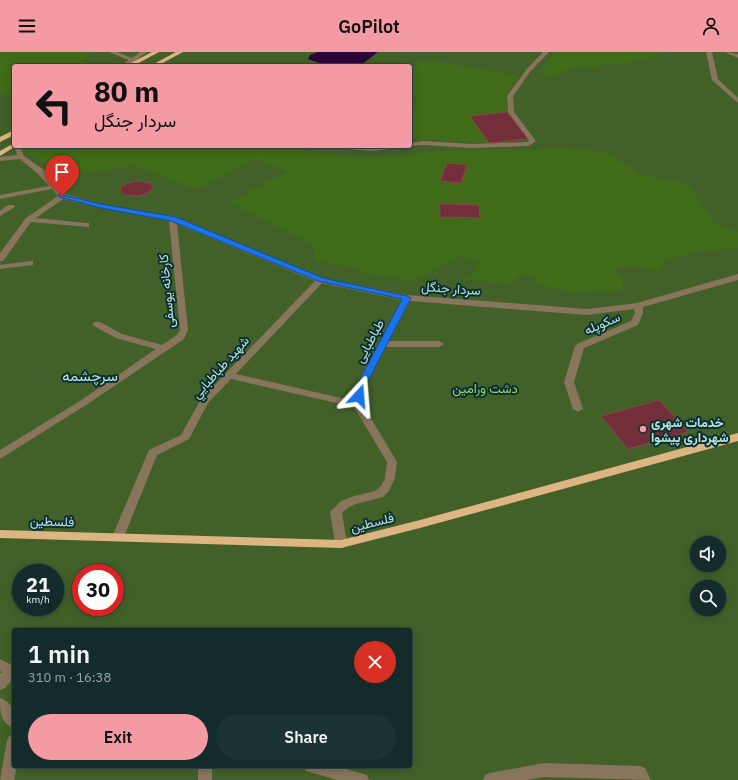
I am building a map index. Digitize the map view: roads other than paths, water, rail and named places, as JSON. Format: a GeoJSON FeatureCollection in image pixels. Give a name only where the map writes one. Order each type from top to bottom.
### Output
{"type":"FeatureCollection","features":[{"type":"Feature","properties":{"kind":"main road"},"geometry":{"type":"LineString","coordinates":[[132,64],[156,52]]}},
{"type":"Feature","properties":{"kind":"main road"},"geometry":{"type":"LineString","coordinates":[[159,64],[180,52]]}},
{"type":"Feature","properties":{"kind":"main road"},"geometry":{"type":"LineString","coordinates":[[0,140],[12,133]]}},
{"type":"Feature","properties":{"kind":"main road"},"geometry":{"type":"LineString","coordinates":[[0,154],[12,146]]}},
{"type":"Feature","properties":{"kind":"main road","name":"فلسطین"},"geometry":{"type":"LineString","coordinates":[[0,534],[341,544],[420,524],[738,437]]}},
{"type":"Feature","properties":{"kind":"street"},"geometry":{"type":"LineString","coordinates":[[112,52],[132,60]]}},
{"type":"Feature","properties":{"kind":"street"},"geometry":{"type":"LineString","coordinates":[[127,64],[144,52]]}},
{"type":"Feature","properties":{"kind":"street"},"geometry":{"type":"LineString","coordinates":[[412,145],[472,146],[528,144],[533,141],[511,112],[510,96],[528,71],[546,52]]}},
{"type":"Feature","properties":{"kind":"street"},"geometry":{"type":"LineString","coordinates":[[709,52],[714,80],[738,101]]}},
{"type":"Feature","properties":{"kind":"street"},"geometry":{"type":"LineString","coordinates":[[729,52],[738,56]]}},
{"type":"Feature","properties":{"kind":"street"},"geometry":{"type":"LineString","coordinates":[[0,159],[21,157],[18,148]]}},
{"type":"Feature","properties":{"kind":"street"},"geometry":{"type":"LineString","coordinates":[[360,148],[381,148]]}},
{"type":"Feature","properties":{"kind":"street","name":"سردار جنگل"},"geometry":{"type":"LineString","coordinates":[[21,157],[41,172],[52,187],[62,196],[101,206],[173,219],[320,280],[407,298],[587,312],[638,306],[738,277]]}},
{"type":"Feature","properties":{"kind":"street"},"geometry":{"type":"LineString","coordinates":[[0,197],[52,187]]}},
{"type":"Feature","properties":{"kind":"street"},"geometry":{"type":"LineString","coordinates":[[0,259],[29,220],[62,196]]}},
{"type":"Feature","properties":{"kind":"street"},"geometry":{"type":"LineString","coordinates":[[0,214],[11,207]]}},
{"type":"Feature","properties":{"kind":"street","name":"کارخانه یوسفی"},"geometry":{"type":"LineString","coordinates":[[0,455],[83,403],[181,337],[184,330],[173,219]]}},
{"type":"Feature","properties":{"kind":"street"},"geometry":{"type":"LineString","coordinates":[[29,220],[86,225]]}},
{"type":"Feature","properties":{"kind":"street"},"geometry":{"type":"LineString","coordinates":[[0,268],[30,263]]}},
{"type":"Feature","properties":{"kind":"street","name":"شهيد طباطبايي"},"geometry":{"type":"LineString","coordinates":[[118,537],[153,452],[185,437],[204,401],[320,280]]}},
{"type":"Feature","properties":{"kind":"street","name":"طباطبایی"},"geometry":{"type":"LineString","coordinates":[[358,405],[360,387],[407,298]]}},
{"type":"Feature","properties":{"kind":"street","name":"سکوپله"},"geometry":{"type":"LineString","coordinates":[[578,409],[569,382],[580,346],[636,323],[639,314],[638,306]]}},
{"type":"Feature","properties":{"kind":"street"},"geometry":{"type":"LineString","coordinates":[[97,324],[119,336],[163,348]]}},
{"type":"Feature","properties":{"kind":"street"},"geometry":{"type":"LineString","coordinates":[[383,344],[439,344]]}},
{"type":"Feature","properties":{"kind":"street"},"geometry":{"type":"LineString","coordinates":[[228,375],[358,405],[392,462],[392,474],[386,491],[376,496],[348,502],[342,505],[336,512],[341,544]]}},
{"type":"Feature","properties":{"kind":"street"},"geometry":{"type":"LineString","coordinates":[[0,684],[8,669]]}},
{"type":"Feature","properties":{"kind":"street"},"geometry":{"type":"LineString","coordinates":[[0,704],[12,719]]}},
{"type":"Feature","properties":{"kind":"street"},"geometry":{"type":"LineString","coordinates":[[7,780],[12,752]]}},
{"type":"Feature","properties":{"kind":"street"},"geometry":{"type":"LineString","coordinates":[[204,780],[205,768]]}},
{"type":"Feature","properties":{"kind":"street"},"geometry":{"type":"LineString","coordinates":[[318,768],[362,780]]}},
{"type":"Feature","properties":{"kind":"street"},"geometry":{"type":"LineString","coordinates":[[490,780],[544,770],[642,777]]}},
{"type":"Feature","properties":{"kind":"place","name":"خدمات شهری شهرداری پیشوا"},"geometry":{"type":"Point","coordinates":[643,429]}},
{"type":"Feature","properties":{"kind":"district","name":"سرچشمه"},"geometry":{"type":"Point","coordinates":[90,376]}},
{"type":"Feature","properties":{"kind":"park label","name":"دشت ورامین"},"geometry":{"type":"Point","coordinates":[485,388]}}]}
